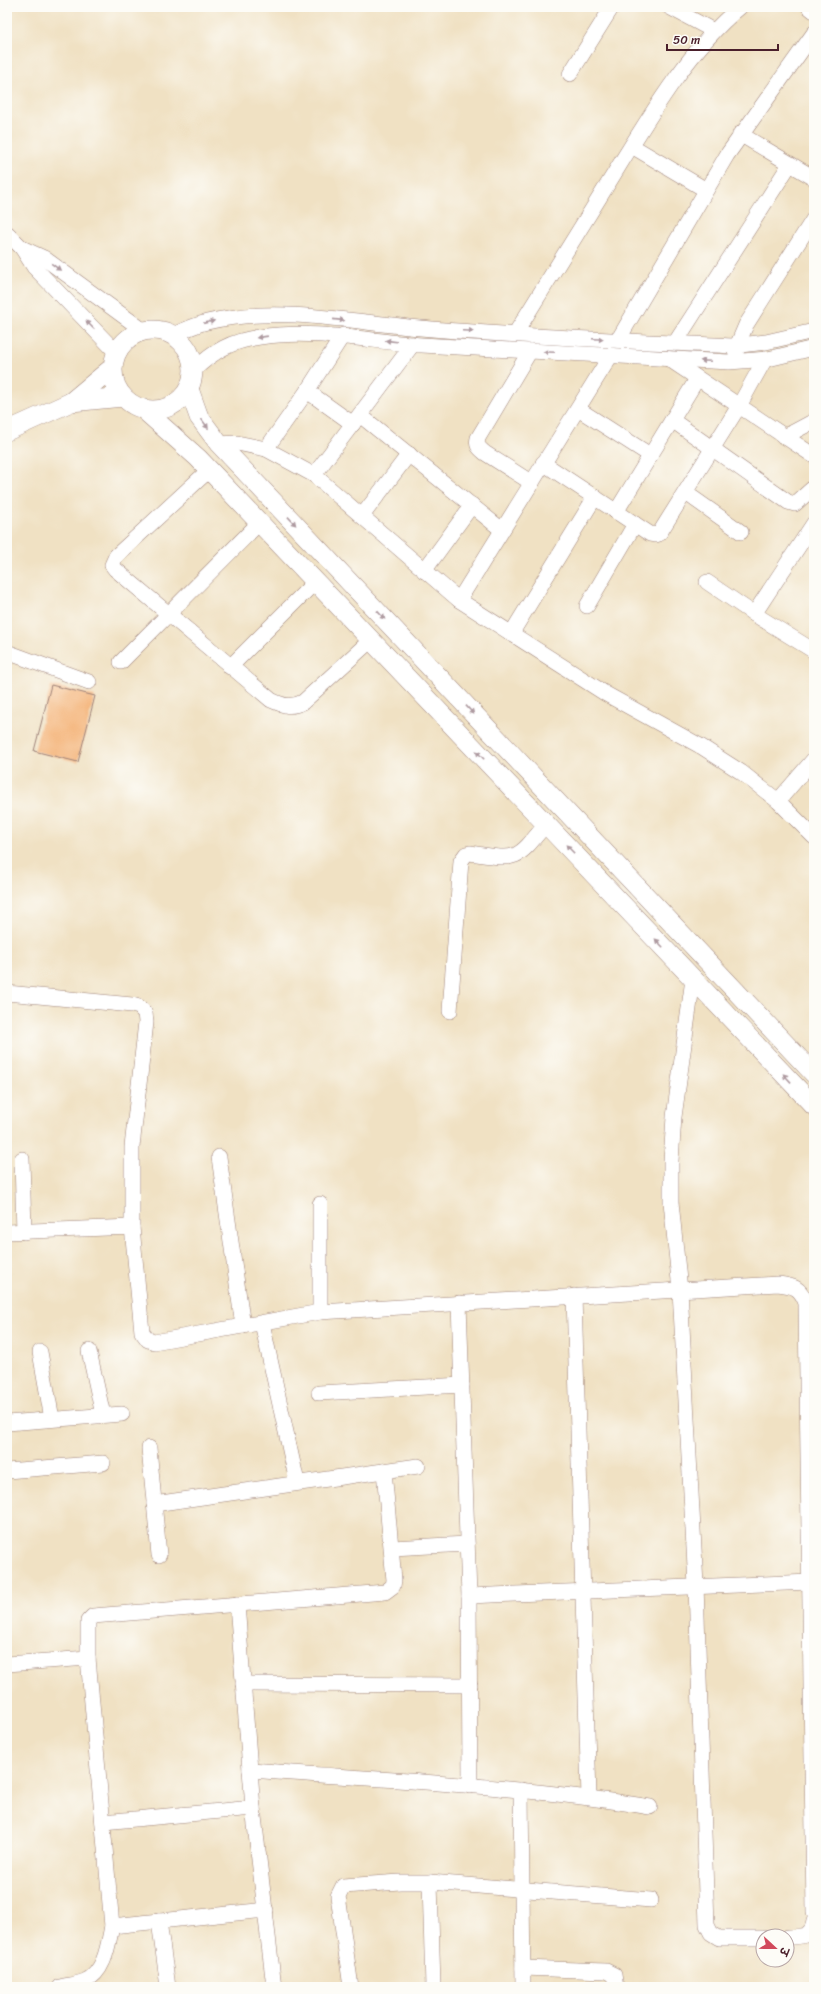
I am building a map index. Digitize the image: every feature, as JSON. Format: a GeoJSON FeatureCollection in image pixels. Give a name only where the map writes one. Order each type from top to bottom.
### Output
{"type":"FeatureCollection","features":[{"type":"Feature","properties":{"kind":"main road"},"geometry":{"type":"LineString","coordinates":[[144,410],[155,411],[166,409],[175,404],[189,389],[194,370],[188,349],[181,341],[163,331],[144,331],[131,336],[121,346],[115,360],[114,381],[123,397],[133,405],[144,410],[198,458],[208,471],[316,581],[814,1106]]}},
{"type":"Feature","properties":{"kind":"main road"},"geometry":{"type":"LineString","coordinates":[[71,402],[115,360]]}},
{"type":"Feature","properties":{"kind":"main road"},"geometry":{"type":"LineString","coordinates":[[189,389],[199,416],[219,444],[814,1074]]}},
{"type":"Feature","properties":{"kind":"main road"},"geometry":{"type":"LineString","coordinates":[[7,431],[71,402],[123,397]]}},
{"type":"Feature","properties":{"kind":"main road"},"geometry":{"type":"LineString","coordinates":[[675,959],[691,944]]}},
{"type":"Feature","properties":{"kind":"street"},"geometry":{"type":"LineString","coordinates":[[570,74],[612,7]]}},
{"type":"Feature","properties":{"kind":"street"},"geometry":{"type":"LineString","coordinates":[[669,7],[714,31]]}},
{"type":"Feature","properties":{"kind":"street"},"geometry":{"type":"LineString","coordinates":[[516,334],[632,146],[664,98],[714,31],[740,7]]}},
{"type":"Feature","properties":{"kind":"street"},"geometry":{"type":"LineString","coordinates":[[808,7],[814,11]]}},
{"type":"Feature","properties":{"kind":"street"},"geometry":{"type":"LineString","coordinates":[[618,340],[740,134],[814,33]]}},
{"type":"Feature","properties":{"kind":"street"},"geometry":{"type":"LineString","coordinates":[[740,134],[814,178]]}},
{"type":"Feature","properties":{"kind":"street"},"geometry":{"type":"LineString","coordinates":[[632,146],[706,190]]}},
{"type":"Feature","properties":{"kind":"street"},"geometry":{"type":"LineString","coordinates":[[676,343],[790,164]]}},
{"type":"Feature","properties":{"kind":"street"},"geometry":{"type":"LineString","coordinates":[[736,362],[737,346],[746,325],[814,218]]}},
{"type":"Feature","properties":{"kind":"street"},"geometry":{"type":"LineString","coordinates":[[13,242],[44,258],[144,331]]}},
{"type":"Feature","properties":{"kind":"street"},"geometry":{"type":"LineString","coordinates":[[13,242],[115,360]]}},
{"type":"Feature","properties":{"kind":"street"},"geometry":{"type":"LineString","coordinates":[[172,335],[206,322],[236,317],[268,315],[305,316],[432,329],[737,346],[766,342],[814,331]]}},
{"type":"Feature","properties":{"kind":"street"},"geometry":{"type":"LineString","coordinates":[[194,370],[210,354],[234,343],[259,337],[294,333],[343,335],[413,344],[736,362],[765,359],[814,348]]}},
{"type":"Feature","properties":{"kind":"street"},"geometry":{"type":"LineString","coordinates":[[266,449],[307,391],[343,335]]}},
{"type":"Feature","properties":{"kind":"street"},"geometry":{"type":"LineString","coordinates":[[314,475],[413,344]]}},
{"type":"Feature","properties":{"kind":"street"},"geometry":{"type":"LineString","coordinates":[[530,351],[478,438],[477,444],[485,453],[532,483]]}},
{"type":"Feature","properties":{"kind":"street"},"geometry":{"type":"LineString","coordinates":[[459,600],[611,355]]}},
{"type":"Feature","properties":{"kind":"street"},"geometry":{"type":"LineString","coordinates":[[668,358],[697,379],[814,456]]}},
{"type":"Feature","properties":{"kind":"street"},"geometry":{"type":"LineString","coordinates":[[543,463],[650,534],[659,534],[739,406],[765,359]]}},
{"type":"Feature","properties":{"kind":"street"},"geometry":{"type":"LineString","coordinates":[[616,512],[697,379]]}},
{"type":"Feature","properties":{"kind":"street"},"geometry":{"type":"LineString","coordinates":[[307,391],[409,454],[502,530]]}},
{"type":"Feature","properties":{"kind":"street"},"geometry":{"type":"LineString","coordinates":[[578,409],[650,456]]}},
{"type":"Feature","properties":{"kind":"street"},"geometry":{"type":"LineString","coordinates":[[672,420],[792,503],[799,502],[814,487]]}},
{"type":"Feature","properties":{"kind":"street"},"geometry":{"type":"LineString","coordinates":[[784,436],[814,421]]}},
{"type":"Feature","properties":{"kind":"street"},"geometry":{"type":"LineString","coordinates":[[219,444],[236,443],[266,449],[314,475],[459,600],[606,694],[702,747],[741,772],[778,801],[814,837]]}},
{"type":"Feature","properties":{"kind":"street"},"geometry":{"type":"LineString","coordinates":[[362,516],[409,454]]}},
{"type":"Feature","properties":{"kind":"street"},"geometry":{"type":"LineString","coordinates":[[208,471],[113,560],[112,565],[115,569],[230,667],[271,700],[284,706],[295,706],[303,702],[371,640]]}},
{"type":"Feature","properties":{"kind":"street"},"geometry":{"type":"LineString","coordinates":[[686,493],[741,532]]}},
{"type":"Feature","properties":{"kind":"street"},"geometry":{"type":"LineString","coordinates":[[511,634],[595,497]]}},
{"type":"Feature","properties":{"kind":"street"},"geometry":{"type":"LineString","coordinates":[[424,571],[472,505]]}},
{"type":"Feature","properties":{"kind":"street"},"geometry":{"type":"LineString","coordinates":[[121,662],[259,523]]}},
{"type":"Feature","properties":{"kind":"street"},"geometry":{"type":"LineString","coordinates":[[754,614],[814,523]]}},
{"type":"Feature","properties":{"kind":"street"},"geometry":{"type":"LineString","coordinates":[[587,606],[636,524]]}},
{"type":"Feature","properties":{"kind":"street"},"geometry":{"type":"LineString","coordinates":[[230,667],[316,581]]}},
{"type":"Feature","properties":{"kind":"street"},"geometry":{"type":"LineString","coordinates":[[706,582],[814,651]]}},
{"type":"Feature","properties":{"kind":"street"},"geometry":{"type":"LineString","coordinates":[[7,652],[89,682]]}},
{"type":"Feature","properties":{"kind":"street"},"geometry":{"type":"LineString","coordinates":[[778,801],[814,759]]}},
{"type":"Feature","properties":{"kind":"street"},"geometry":{"type":"LineString","coordinates":[[450,1011],[461,861],[466,854],[470,853],[512,857],[525,849],[546,824]]}},
{"type":"Feature","properties":{"kind":"street"},"geometry":{"type":"LineString","coordinates":[[693,978],[674,1117],[671,1161],[671,1202],[680,1290],[696,1585],[707,1925],[710,1933],[719,1938],[755,1938]]}},
{"type":"Feature","properties":{"kind":"street"},"geometry":{"type":"LineString","coordinates":[[7,993],[132,1005],[139,1007],[145,1013],[146,1022],[132,1147],[132,1227],[142,1332],[148,1340],[158,1342],[320,1312],[778,1284],[790,1286],[802,1294],[806,1303],[814,1913]]}},
{"type":"Feature","properties":{"kind":"street"},"geometry":{"type":"LineString","coordinates":[[219,1156],[243,1326]]}},
{"type":"Feature","properties":{"kind":"street"},"geometry":{"type":"LineString","coordinates":[[22,1158],[24,1232]]}},
{"type":"Feature","properties":{"kind":"street"},"geometry":{"type":"LineString","coordinates":[[320,1204],[320,1312]]}},
{"type":"Feature","properties":{"kind":"street"},"geometry":{"type":"LineString","coordinates":[[7,1232],[132,1227]]}},
{"type":"Feature","properties":{"kind":"street"},"geometry":{"type":"LineString","coordinates":[[574,1296],[589,1797]]}},
{"type":"Feature","properties":{"kind":"street"},"geometry":{"type":"LineString","coordinates":[[459,1303],[469,1596],[470,1786]]}},
{"type":"Feature","properties":{"kind":"street"},"geometry":{"type":"LineString","coordinates":[[262,1322],[297,1482]]}},
{"type":"Feature","properties":{"kind":"street"},"geometry":{"type":"LineString","coordinates":[[89,1351],[103,1415]]}},
{"type":"Feature","properties":{"kind":"street"},"geometry":{"type":"LineString","coordinates":[[40,1352],[52,1419]]}},
{"type":"Feature","properties":{"kind":"street"},"geometry":{"type":"LineString","coordinates":[[319,1393],[462,1384]]}},
{"type":"Feature","properties":{"kind":"street"},"geometry":{"type":"LineString","coordinates":[[7,1423],[122,1414]]}},
{"type":"Feature","properties":{"kind":"street"},"geometry":{"type":"LineString","coordinates":[[149,1448],[159,1555]]}},
{"type":"Feature","properties":{"kind":"street"},"geometry":{"type":"LineString","coordinates":[[7,1470],[103,1463]]}},
{"type":"Feature","properties":{"kind":"street"},"geometry":{"type":"LineString","coordinates":[[154,1504],[297,1482],[418,1466]]}},
{"type":"Feature","properties":{"kind":"street"},"geometry":{"type":"LineString","coordinates":[[60,1987],[86,1981],[98,1972],[108,1945],[112,1926],[88,1658],[88,1621],[94,1616],[385,1592],[393,1586],[394,1580],[384,1471]]}},
{"type":"Feature","properties":{"kind":"street"},"geometry":{"type":"LineString","coordinates":[[392,1548],[467,1544]]}},
{"type":"Feature","properties":{"kind":"street"},"geometry":{"type":"LineString","coordinates":[[469,1596],[696,1585],[810,1582]]}},
{"type":"Feature","properties":{"kind":"street"},"geometry":{"type":"LineString","coordinates":[[237,1604],[253,1808],[274,1987]]}},
{"type":"Feature","properties":{"kind":"street"},"geometry":{"type":"LineString","coordinates":[[7,1664],[88,1658]]}},
{"type":"Feature","properties":{"kind":"street"},"geometry":{"type":"LineString","coordinates":[[243,1684],[470,1685]]}},
{"type":"Feature","properties":{"kind":"street"},"geometry":{"type":"LineString","coordinates":[[250,1770],[521,1790],[589,1797],[650,1807]]}},
{"type":"Feature","properties":{"kind":"street"},"geometry":{"type":"LineString","coordinates":[[521,1790],[523,1987]]}},
{"type":"Feature","properties":{"kind":"street"},"geometry":{"type":"LineString","coordinates":[[103,1822],[253,1808]]}},
{"type":"Feature","properties":{"kind":"street"},"geometry":{"type":"LineString","coordinates":[[430,1882],[432,1987]]}},
{"type":"Feature","properties":{"kind":"street"},"geometry":{"type":"LineString","coordinates":[[351,1987],[338,1896],[343,1886],[430,1882],[651,1900]]}},
{"type":"Feature","properties":{"kind":"street"},"geometry":{"type":"LineString","coordinates":[[112,1926],[266,1910]]}},
{"type":"Feature","properties":{"kind":"street"},"geometry":{"type":"LineString","coordinates":[[159,1921],[168,1987]]}},
{"type":"Feature","properties":{"kind":"street"},"geometry":{"type":"LineString","coordinates":[[795,1937],[802,1937],[808,1934],[813,1929],[814,1921]]}},
{"type":"Feature","properties":{"kind":"street"},"geometry":{"type":"LineString","coordinates":[[523,1968],[606,1971],[614,1975],[616,1987]]}},
{"type":"Feature","properties":{"kind":"building"},"geometry":{"type":"Polygon","coordinates":[[[51,685],[95,696],[78,762],[34,751],[51,685]]]}}]}
